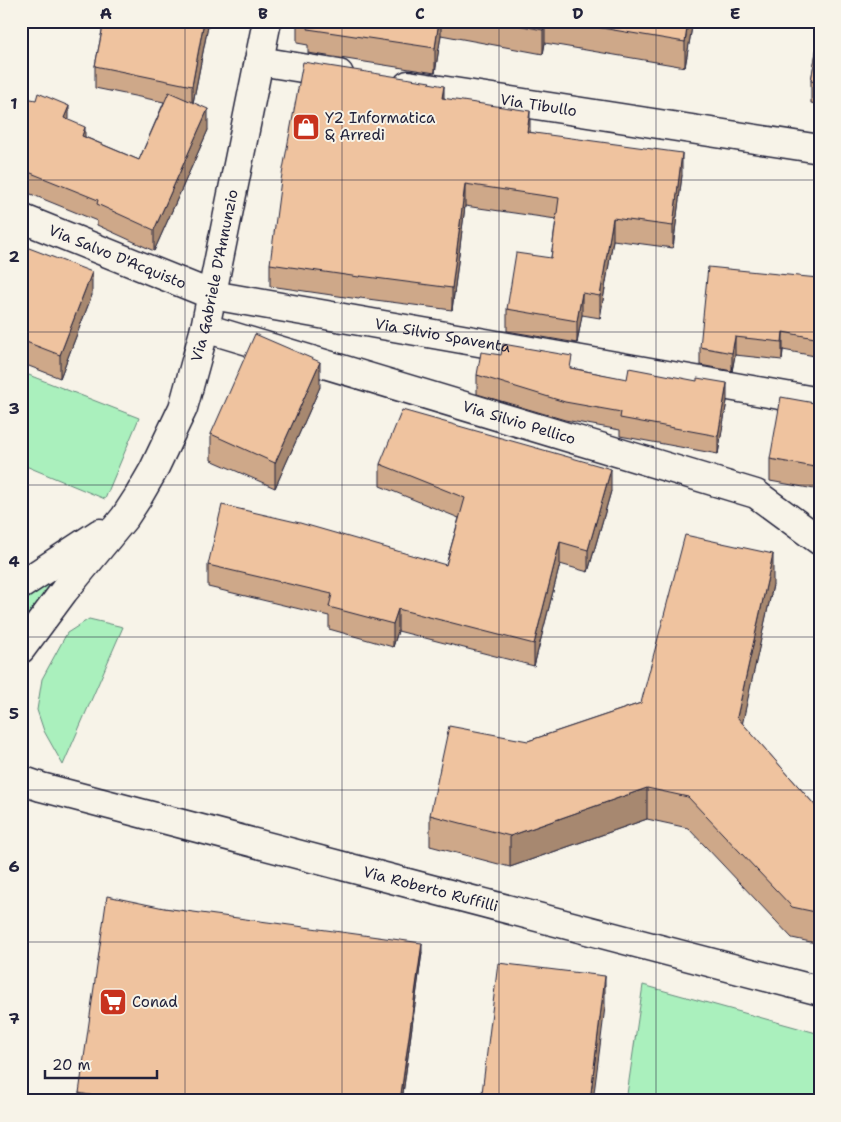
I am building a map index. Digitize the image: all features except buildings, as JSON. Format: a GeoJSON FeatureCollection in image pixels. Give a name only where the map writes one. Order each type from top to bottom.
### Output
{"type":"FeatureCollection","features":[{"type":"Feature","properties":{"kind":"street","name":"Via Gabriele D'Annunzio"},"geometry":{"type":"LineString","coordinates":[[21,649],[64,591],[125,517],[153,471],[179,417],[192,378],[205,328],[266,21]]}},
{"type":"Feature","properties":{"kind":"street","name":"Via Tibullo"},"geometry":{"type":"LineString","coordinates":[[259,61],[820,149]]}},
{"type":"Feature","properties":{"kind":"street","name":"Via Salvo D'Acquisto"},"geometry":{"type":"LineString","coordinates":[[21,218],[212,295]]}},
{"type":"Feature","properties":{"kind":"street","name":"Via Silvio Spaventa"},"geometry":{"type":"LineString","coordinates":[[212,295],[820,402]]}},
{"type":"Feature","properties":{"kind":"street","name":"Via Silvio Pellico"},"geometry":{"type":"LineString","coordinates":[[205,328],[756,494],[820,541]]}},
{"type":"Feature","properties":{"kind":"street"},"geometry":{"type":"LineString","coordinates":[[21,585],[125,517]]}},
{"type":"Feature","properties":{"kind":"street","name":"Via Roberto Ruffilli"},"geometry":{"type":"LineString","coordinates":[[21,766],[31,783],[820,991]]}},
{"type":"Feature","properties":{"kind":"green space"},"geometry":{"type":"Polygon","coordinates":[[[21,372],[139,418],[105,499],[21,464],[21,372]]]}},
{"type":"Feature","properties":{"kind":"green space"},"geometry":{"type":"Polygon","coordinates":[[[69,567],[21,637],[21,596],[69,567]]]}},
{"type":"Feature","properties":{"kind":"green space"},"geometry":{"type":"Polygon","coordinates":[[[89,619],[123,627],[63,765],[44,731],[37,710],[42,679],[67,633],[89,619]]]}},
{"type":"Feature","properties":{"kind":"green space"},"geometry":{"type":"Polygon","coordinates":[[[643,985],[820,1034],[820,1101],[626,1101],[643,985]]]}},
{"type":"Feature","properties":{"kind":"place","name":"Y2 Informatica & Arredi"},"geometry":{"type":"Point","coordinates":[306,127]}},
{"type":"Feature","properties":{"kind":"place","name":"Conad"},"geometry":{"type":"Point","coordinates":[113,1002]}}]}
